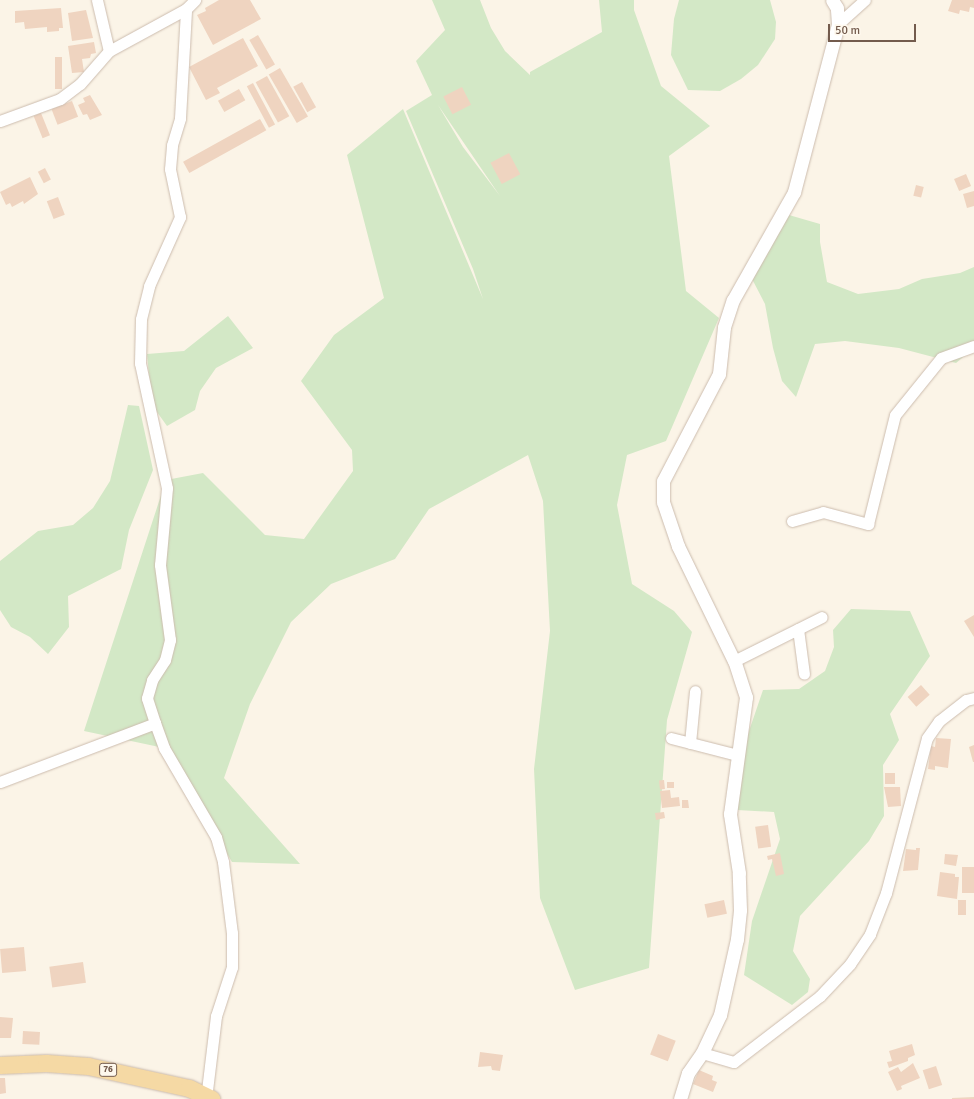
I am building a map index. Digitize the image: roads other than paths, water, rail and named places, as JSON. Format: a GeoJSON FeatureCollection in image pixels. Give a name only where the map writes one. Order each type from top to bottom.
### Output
{"type":"FeatureCollection","features":[{"type":"Feature","properties":{"kind":"main road","name":"76"},"geometry":{"type":"LineString","coordinates":[[0,1065],[46,1063],[88,1066],[176,1085],[208,1098]]}},
{"type":"Feature","properties":{"kind":"street"},"geometry":{"type":"LineString","coordinates":[[97,0],[109,51]]}},
{"type":"Feature","properties":{"kind":"street"},"geometry":{"type":"LineString","coordinates":[[0,121],[60,99],[80,84],[109,51],[186,9],[195,0]]}},
{"type":"Feature","properties":{"kind":"street"},"geometry":{"type":"LineString","coordinates":[[680,1099],[688,1072],[702,1053],[720,1015],[737,939],[740,910],[739,873],[730,814],[746,697],[734,661],[678,546],[663,502],[663,481],[719,374],[724,327],[732,300],[794,192],[838,24],[836,8],[832,0]]}},
{"type":"Feature","properties":{"kind":"street"},"geometry":{"type":"LineString","coordinates":[[838,24],[865,0]]}},
{"type":"Feature","properties":{"kind":"street"},"geometry":{"type":"LineString","coordinates":[[186,9],[180,118],[172,145],[170,169],[180,217],[149,286],[141,319],[140,363],[167,488],[160,565],[170,640],[165,660],[152,680],[147,698],[164,748],[216,837],[223,862],[232,933],[232,967],[216,1016],[208,1098]]}},
{"type":"Feature","properties":{"kind":"street"},"geometry":{"type":"LineString","coordinates":[[792,521],[823,512],[868,524],[895,415],[941,358],[974,346]]}},
{"type":"Feature","properties":{"kind":"street"},"geometry":{"type":"LineString","coordinates":[[734,661],[822,617]]}},
{"type":"Feature","properties":{"kind":"street"},"geometry":{"type":"LineString","coordinates":[[798,629],[804,674]]}},
{"type":"Feature","properties":{"kind":"street"},"geometry":{"type":"LineString","coordinates":[[690,743],[695,691]]}},
{"type":"Feature","properties":{"kind":"street"},"geometry":{"type":"LineString","coordinates":[[702,1053],[734,1062],[820,996],[850,964],[870,934],[886,893],[927,738],[939,721],[966,700],[974,698]]}},
{"type":"Feature","properties":{"kind":"street"},"geometry":{"type":"LineString","coordinates":[[0,782],[156,723]]}},
{"type":"Feature","properties":{"kind":"street"},"geometry":{"type":"LineString","coordinates":[[671,738],[737,755]]}}]}
